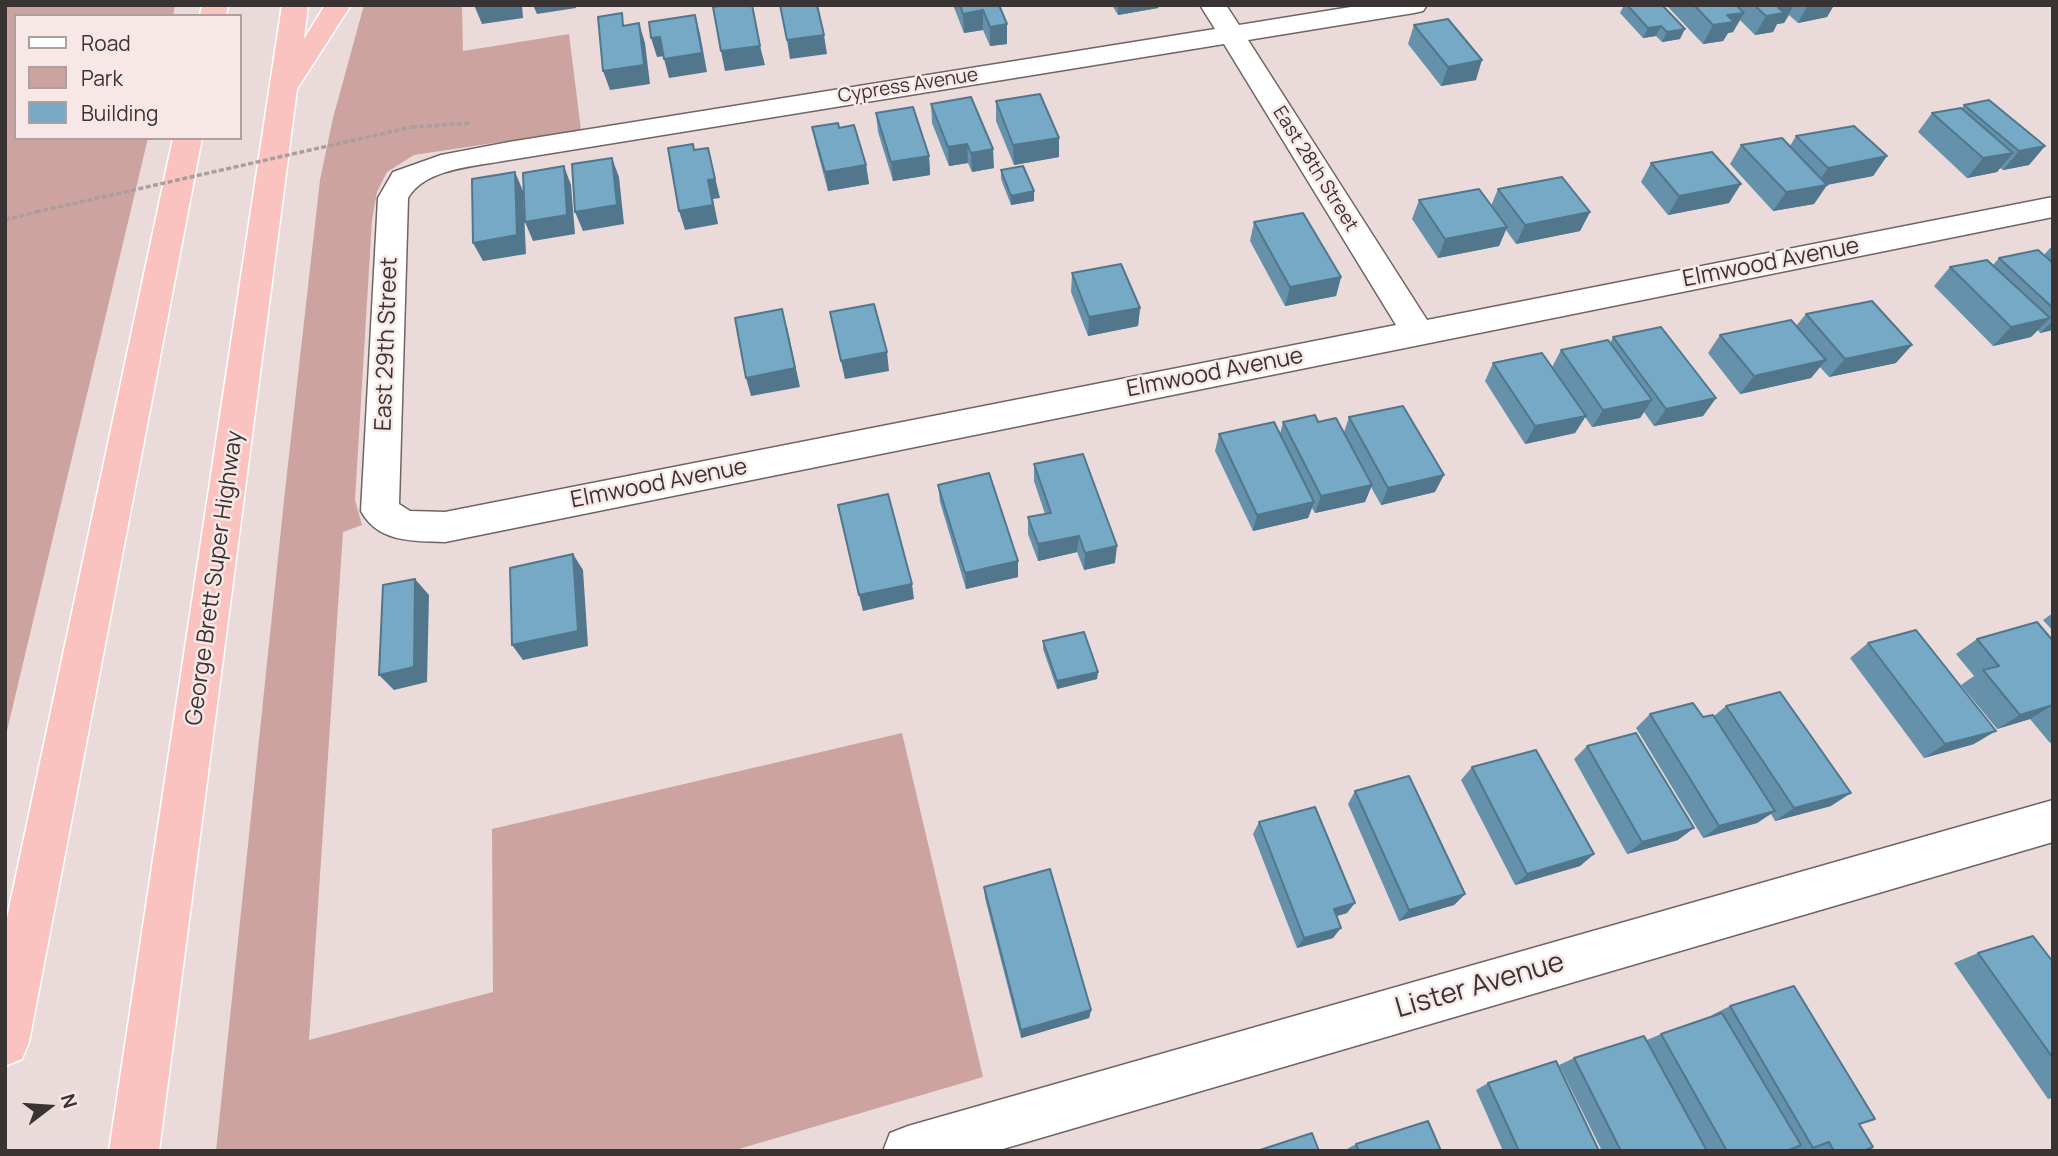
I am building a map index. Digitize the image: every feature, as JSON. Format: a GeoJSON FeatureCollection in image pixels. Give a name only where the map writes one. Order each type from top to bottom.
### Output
{"type":"FeatureCollection","features":[{"type":"Feature","properties":{"kind":"highway","name":"George Brett Super Highway"},"geometry":{"type":"LineString","coordinates":[[134,1151],[295,5]]}},
{"type":"Feature","properties":{"kind":"highway"},"geometry":{"type":"LineString","coordinates":[[283,93],[338,5]]}},
{"type":"Feature","properties":{"kind":"highway"},"geometry":{"type":"LineString","coordinates":[[5,1042],[188,140]]}},
{"type":"Feature","properties":{"kind":"street","name":"East 28th Street"},"geometry":{"type":"LineString","coordinates":[[1213,5],[1418,333]]}},
{"type":"Feature","properties":{"kind":"street","name":"Cypress Avenue"},"geometry":{"type":"LineString","coordinates":[[404,179],[441,164],[509,150],[1415,5]]}},
{"type":"Feature","properties":{"kind":"street","name":"East 29th Street"},"geometry":{"type":"LineString","coordinates":[[380,511],[393,198],[404,179]]}},
{"type":"Feature","properties":{"kind":"street","name":"Elmwood Avenue"},"geometry":{"type":"LineString","coordinates":[[380,511],[404,526],[444,527],[2053,206]]}},
{"type":"Feature","properties":{"kind":"street","name":"Lister Avenue"},"geometry":{"type":"LineString","coordinates":[[908,1151],[2053,821]]}},
{"type":"Feature","properties":{"kind":"path"},"geometry":{"type":"LineString","coordinates":[[5,219],[412,127]]}},
{"type":"Feature","properties":{"kind":"green space"},"geometry":{"type":"Polygon","coordinates":[[[5,5],[175,5],[173,14],[14,14],[14,140],[148,140],[5,739],[5,5]]]}},
{"type":"Feature","properties":{"kind":"green space"},"geometry":{"type":"Polygon","coordinates":[[[364,5],[462,5],[463,51],[569,34],[581,130],[414,155],[387,172],[377,192],[372,220],[355,500],[362,525],[343,532],[309,1040],[493,992],[492,829],[902,733],[983,1077],[732,1151],[216,1151],[320,180],[333,118],[364,5]]]}},
{"type":"Feature","properties":{"kind":"building"},"geometry":{"type":"Polygon","coordinates":[[[752,5],[760,46],[721,51],[713,7],[752,5]]]}},
{"type":"Feature","properties":{"kind":"building"},"geometry":{"type":"Polygon","coordinates":[[[780,5],[817,5],[824,35],[787,40],[780,5]]]}},
{"type":"Feature","properties":{"kind":"building"},"geometry":{"type":"Polygon","coordinates":[[[960,5],[999,5],[1007,24],[990,27],[983,10],[963,14],[960,5]]]}},
{"type":"Feature","properties":{"kind":"building"},"geometry":{"type":"Polygon","coordinates":[[[1627,5],[1662,5],[1685,29],[1667,32],[1661,26],[1648,28],[1627,5]]]}},
{"type":"Feature","properties":{"kind":"building"},"geometry":{"type":"Polygon","coordinates":[[[1694,5],[1736,5],[1744,13],[1727,15],[1734,22],[1713,25],[1694,5]]]}},
{"type":"Feature","properties":{"kind":"building"},"geometry":{"type":"Polygon","coordinates":[[[1754,5],[1788,5],[1778,7],[1784,13],[1766,16],[1754,5]]]}},
{"type":"Feature","properties":{"kind":"building"},"geometry":{"type":"Polygon","coordinates":[[[622,13],[623,26],[639,23],[644,65],[603,71],[598,17],[622,13]]]}},
{"type":"Feature","properties":{"kind":"building"},"geometry":{"type":"Polygon","coordinates":[[[695,15],[702,53],[664,59],[660,37],[651,38],[649,22],[695,15]]]}},
{"type":"Feature","properties":{"kind":"building"},"geometry":{"type":"Polygon","coordinates":[[[1448,19],[1482,60],[1448,67],[1414,25],[1448,19]]]}},
{"type":"Feature","properties":{"kind":"building"},"geometry":{"type":"Polygon","coordinates":[[[1040,94],[1059,138],[1013,145],[996,101],[1040,94]]]}},
{"type":"Feature","properties":{"kind":"building"},"geometry":{"type":"Polygon","coordinates":[[[971,97],[993,149],[971,153],[967,144],[948,147],[931,104],[971,97]]]}},
{"type":"Feature","properties":{"kind":"building"},"geometry":{"type":"Polygon","coordinates":[[[1989,100],[2045,146],[2019,151],[1964,105],[1989,100]]]}},
{"type":"Feature","properties":{"kind":"building"},"geometry":{"type":"Polygon","coordinates":[[[913,107],[929,156],[891,162],[876,113],[913,107]]]}},
{"type":"Feature","properties":{"kind":"building"},"geometry":{"type":"Polygon","coordinates":[[[1961,108],[2013,153],[1983,158],[1932,113],[1961,108]]]}},
{"type":"Feature","properties":{"kind":"building"},"geometry":{"type":"Polygon","coordinates":[[[838,123],[839,128],[854,125],[866,165],[825,172],[812,127],[838,123]]]}},
{"type":"Feature","properties":{"kind":"building"},"geometry":{"type":"Polygon","coordinates":[[[1854,126],[1887,156],[1828,168],[1796,136],[1854,126]]]}},
{"type":"Feature","properties":{"kind":"building"},"geometry":{"type":"Polygon","coordinates":[[[1782,138],[1827,185],[1786,192],[1741,145],[1782,138]]]}},
{"type":"Feature","properties":{"kind":"building"},"geometry":{"type":"Polygon","coordinates":[[[693,144],[694,150],[708,148],[715,179],[708,180],[713,205],[679,211],[668,148],[693,144]]]}},
{"type":"Feature","properties":{"kind":"building"},"geometry":{"type":"Polygon","coordinates":[[[1712,152],[1741,184],[1679,196],[1651,163],[1712,152]]]}},
{"type":"Feature","properties":{"kind":"building"},"geometry":{"type":"Polygon","coordinates":[[[612,158],[617,205],[575,212],[572,164],[612,158]]]}},
{"type":"Feature","properties":{"kind":"building"},"geometry":{"type":"Polygon","coordinates":[[[564,166],[567,215],[525,222],[523,173],[564,166]]]}},
{"type":"Feature","properties":{"kind":"building"},"geometry":{"type":"Polygon","coordinates":[[[1023,166],[1034,191],[1011,196],[1001,170],[1023,166]]]}},
{"type":"Feature","properties":{"kind":"building"},"geometry":{"type":"Polygon","coordinates":[[[515,172],[517,235],[473,243],[472,179],[515,172]]]}},
{"type":"Feature","properties":{"kind":"building"},"geometry":{"type":"Polygon","coordinates":[[[1562,177],[1590,212],[1525,225],[1498,189],[1562,177]]]}},
{"type":"Feature","properties":{"kind":"building"},"geometry":{"type":"Polygon","coordinates":[[[1479,189],[1507,227],[1445,239],[1419,200],[1479,189]]]}},
{"type":"Feature","properties":{"kind":"building"},"geometry":{"type":"Polygon","coordinates":[[[1303,213],[1341,277],[1290,287],[1254,222],[1303,213]]]}},
{"type":"Feature","properties":{"kind":"building"},"geometry":{"type":"Polygon","coordinates":[[[2038,250],[2053,263],[2053,308],[1999,258],[2038,250]]]}},
{"type":"Feature","properties":{"kind":"building"},"geometry":{"type":"Polygon","coordinates":[[[1987,260],[2050,318],[2011,327],[1950,267],[1987,260]]]}},
{"type":"Feature","properties":{"kind":"building"},"geometry":{"type":"Polygon","coordinates":[[[1121,264],[1140,308],[1089,317],[1072,273],[1121,264]]]}},
{"type":"Feature","properties":{"kind":"building"},"geometry":{"type":"Polygon","coordinates":[[[1872,301],[1912,345],[1845,359],[1806,314],[1872,301]]]}},
{"type":"Feature","properties":{"kind":"building"},"geometry":{"type":"Polygon","coordinates":[[[874,304],[887,352],[841,361],[830,312],[874,304]]]}},
{"type":"Feature","properties":{"kind":"building"},"geometry":{"type":"Polygon","coordinates":[[[782,309],[795,368],[746,378],[735,318],[782,309]]]}},
{"type":"Feature","properties":{"kind":"building"},"geometry":{"type":"Polygon","coordinates":[[[1791,320],[1826,360],[1754,376],[1720,335],[1791,320]]]}},
{"type":"Feature","properties":{"kind":"building"},"geometry":{"type":"Polygon","coordinates":[[[1661,327],[1716,398],[1666,409],[1613,337],[1661,327]]]}},
{"type":"Feature","properties":{"kind":"building"},"geometry":{"type":"Polygon","coordinates":[[[1608,340],[1652,400],[1603,410],[1561,350],[1608,340]]]}},
{"type":"Feature","properties":{"kind":"building"},"geometry":{"type":"Polygon","coordinates":[[[1542,353],[1586,416],[1535,426],[1493,363],[1542,353]]]}},
{"type":"Feature","properties":{"kind":"building"},"geometry":{"type":"Polygon","coordinates":[[[1403,406],[1444,475],[1388,488],[1349,417],[1403,406]]]}},
{"type":"Feature","properties":{"kind":"building"},"geometry":{"type":"Polygon","coordinates":[[[1315,415],[1318,422],[1336,418],[1372,485],[1321,496],[1283,422],[1315,415]]]}},
{"type":"Feature","properties":{"kind":"building"},"geometry":{"type":"Polygon","coordinates":[[[1274,422],[1314,502],[1257,515],[1219,434],[1274,422]]]}},
{"type":"Feature","properties":{"kind":"building"},"geometry":{"type":"Polygon","coordinates":[[[1083,454],[1117,546],[1085,553],[1079,536],[1038,544],[1028,517],[1051,513],[1034,464],[1083,454]]]}},
{"type":"Feature","properties":{"kind":"building"},"geometry":{"type":"Polygon","coordinates":[[[989,473],[1018,561],[965,573],[938,485],[989,473]]]}},
{"type":"Feature","properties":{"kind":"building"},"geometry":{"type":"Polygon","coordinates":[[[888,494],[912,584],[859,595],[838,505],[888,494]]]}},
{"type":"Feature","properties":{"kind":"building"},"geometry":{"type":"Polygon","coordinates":[[[573,554],[578,631],[512,645],[510,568],[573,554]]]}},
{"type":"Feature","properties":{"kind":"building"},"geometry":{"type":"Polygon","coordinates":[[[415,579],[414,667],[379,675],[383,585],[415,579]]]}},
{"type":"Feature","properties":{"kind":"building"},"geometry":{"type":"Polygon","coordinates":[[[2037,622],[2053,641],[2053,705],[2020,715],[1983,670],[1999,666],[1977,639],[2037,622]]]}},
{"type":"Feature","properties":{"kind":"building"},"geometry":{"type":"Polygon","coordinates":[[[1916,630],[1996,731],[1945,744],[1868,643],[1916,630]]]}},
{"type":"Feature","properties":{"kind":"building"},"geometry":{"type":"Polygon","coordinates":[[[1084,632],[1098,672],[1057,681],[1043,641],[1084,632]]]}},
{"type":"Feature","properties":{"kind":"building"},"geometry":{"type":"Polygon","coordinates":[[[1780,692],[1851,793],[1794,808],[1726,706],[1780,692]]]}},
{"type":"Feature","properties":{"kind":"building"},"geometry":{"type":"Polygon","coordinates":[[[1693,703],[1703,717],[1713,715],[1775,811],[1719,826],[1650,714],[1693,703]]]}},
{"type":"Feature","properties":{"kind":"building"},"geometry":{"type":"Polygon","coordinates":[[[1636,733],[1694,828],[1642,842],[1587,746],[1636,733]]]}},
{"type":"Feature","properties":{"kind":"building"},"geometry":{"type":"Polygon","coordinates":[[[1536,750],[1594,854],[1527,874],[1472,767],[1536,750]]]}},
{"type":"Feature","properties":{"kind":"building"},"geometry":{"type":"Polygon","coordinates":[[[1409,776],[1465,894],[1409,910],[1355,791],[1409,776]]]}},
{"type":"Feature","properties":{"kind":"building"},"geometry":{"type":"Polygon","coordinates":[[[1315,807],[1355,903],[1334,909],[1341,928],[1304,938],[1259,822],[1315,807]]]}},
{"type":"Feature","properties":{"kind":"building"},"geometry":{"type":"Polygon","coordinates":[[[1050,869],[1091,1010],[1021,1030],[984,887],[1050,869]]]}},
{"type":"Feature","properties":{"kind":"building"},"geometry":{"type":"Polygon","coordinates":[[[2033,936],[2053,962],[2053,1058],[1978,953],[2033,936]]]}},
{"type":"Feature","properties":{"kind":"building"},"geometry":{"type":"Polygon","coordinates":[[[1794,986],[1875,1119],[1859,1124],[1873,1147],[1863,1151],[1834,1151],[1829,1142],[1813,1148],[1730,1006],[1794,986]]]}},
{"type":"Feature","properties":{"kind":"building"},"geometry":{"type":"Polygon","coordinates":[[[1722,1013],[1801,1145],[1787,1151],[1727,1151],[1661,1034],[1722,1013]]]}},
{"type":"Feature","properties":{"kind":"building"},"geometry":{"type":"Polygon","coordinates":[[[1644,1036],[1707,1151],[1621,1151],[1574,1058],[1644,1036]]]}},
{"type":"Feature","properties":{"kind":"building"},"geometry":{"type":"Polygon","coordinates":[[[1556,1061],[1599,1151],[1519,1151],[1488,1083],[1556,1061]]]}},
{"type":"Feature","properties":{"kind":"building"},"geometry":{"type":"Polygon","coordinates":[[[1428,1121],[1441,1151],[1359,1151],[1356,1144],[1428,1121]]]}},
{"type":"Feature","properties":{"kind":"building"},"geometry":{"type":"Polygon","coordinates":[[[1312,1133],[1319,1151],[1257,1151],[1312,1133]]]}}]}
